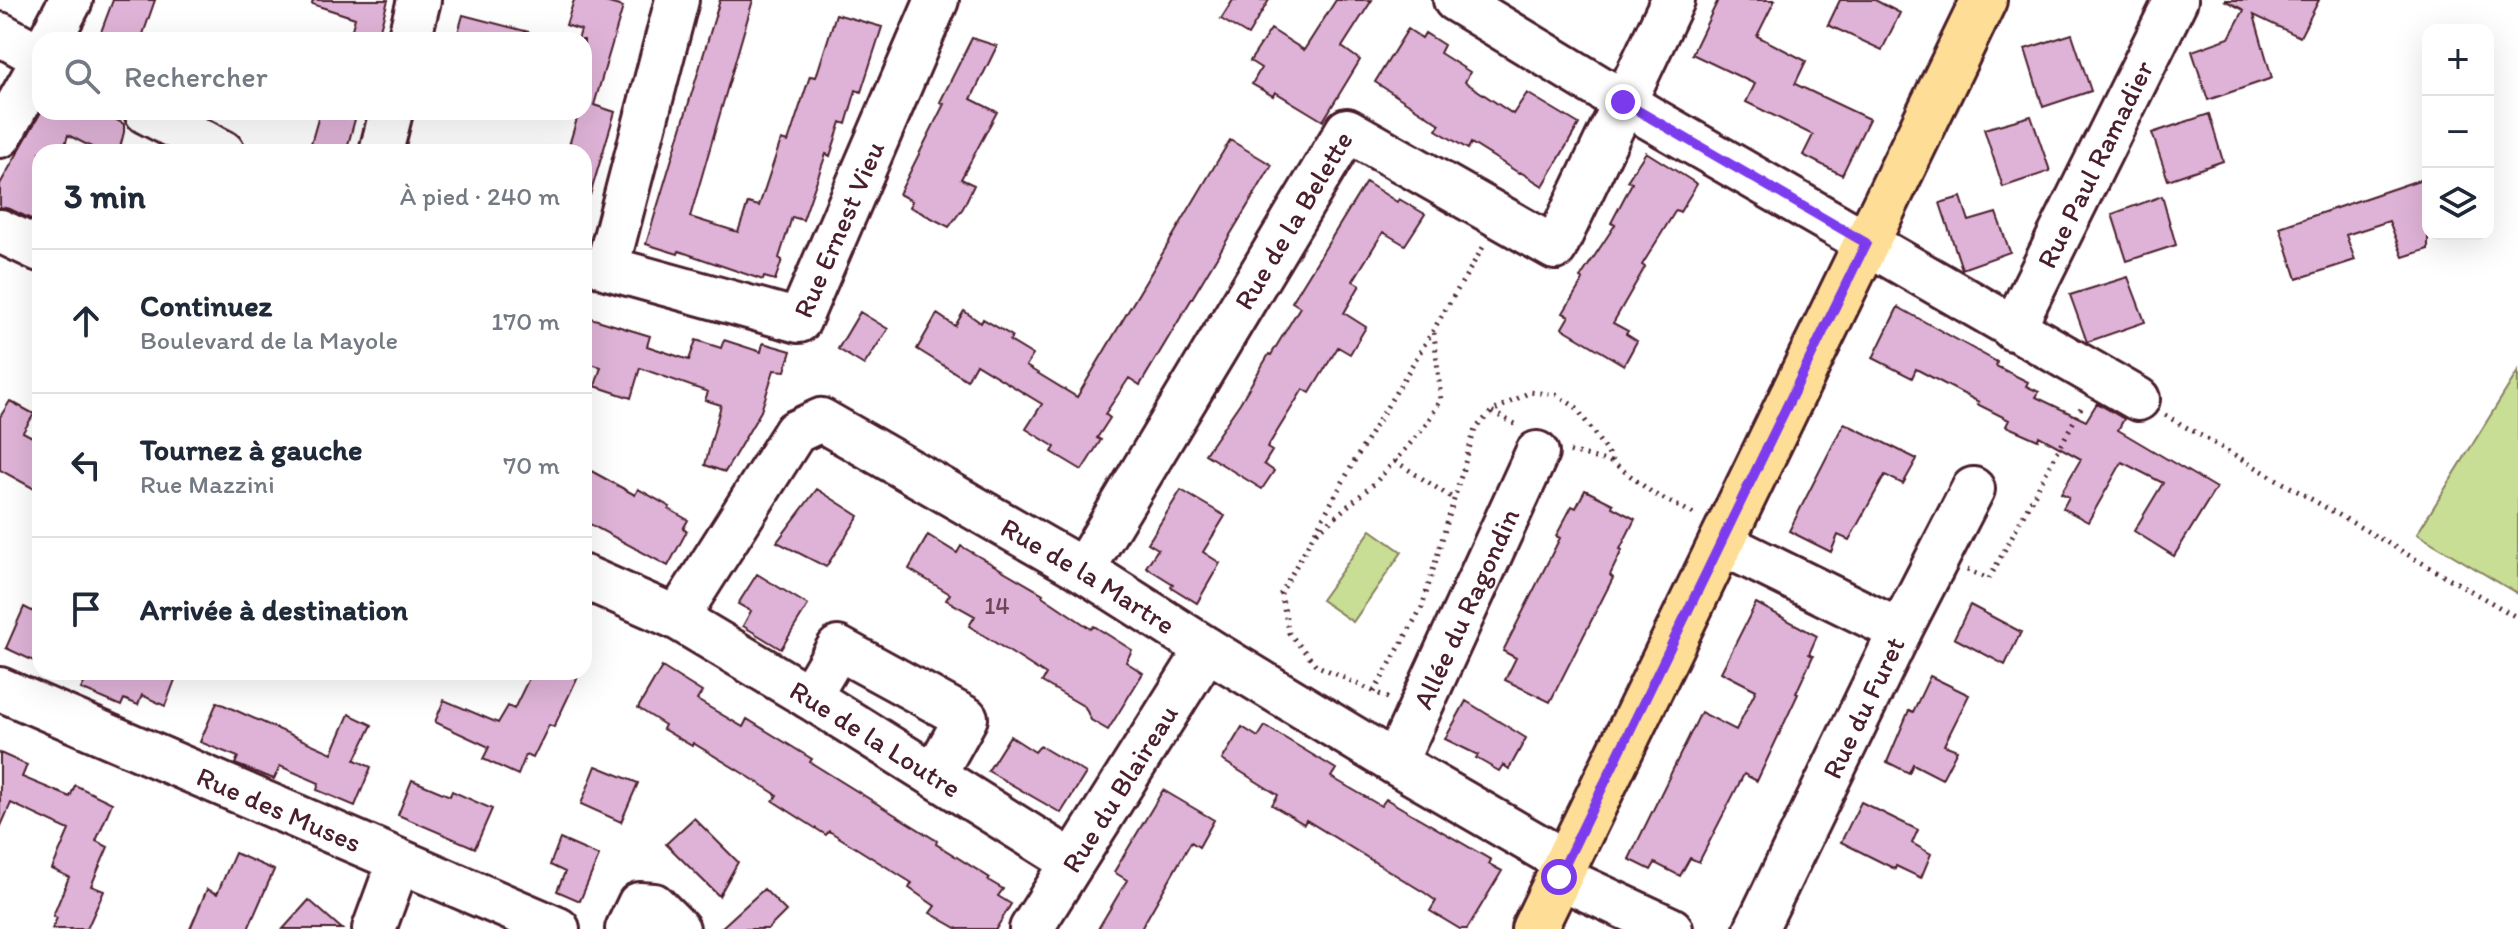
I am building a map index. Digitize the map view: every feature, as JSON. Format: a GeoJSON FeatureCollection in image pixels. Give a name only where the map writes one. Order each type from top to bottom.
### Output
{"type":"FeatureCollection","features":[{"type":"Feature","properties":{"kind":"main road"},"geometry":{"type":"LineString","coordinates":[[1534,929],[1984,0]]}},
{"type":"Feature","properties":{"kind":"street"},"geometry":{"type":"LineString","coordinates":[[54,32],[71,0]]}},
{"type":"Feature","properties":{"kind":"street"},"geometry":{"type":"LineString","coordinates":[[411,32],[419,0]]}},
{"type":"Feature","properties":{"kind":"street","name":"Rue Ernest Vieu"},"geometry":{"type":"LineString","coordinates":[[677,0],[607,268],[799,321],[937,0]]}},
{"type":"Feature","properties":{"kind":"street"},"geometry":{"type":"LineString","coordinates":[[1455,0],[1623,102],[2138,399]]}},
{"type":"Feature","properties":{"kind":"street"},"geometry":{"type":"LineString","coordinates":[[1623,102],[1673,0]]}},
{"type":"Feature","properties":{"kind":"street","name":"Rue Paul Ramadier"},"geometry":{"type":"LineString","coordinates":[[2013,329],[2176,0]]}},
{"type":"Feature","properties":{"kind":"street"},"geometry":{"type":"LineString","coordinates":[[0,34],[32,52]]}},
{"type":"Feature","properties":{"kind":"street"},"geometry":{"type":"LineString","coordinates":[[0,136],[32,79]]}},
{"type":"Feature","properties":{"kind":"street","name":"Rue de la Belette"},"geometry":{"type":"LineString","coordinates":[[1083,570],[1347,130],[1555,248],[1623,102]]}},
{"type":"Feature","properties":{"kind":"street"},"geometry":{"type":"LineString","coordinates":[[161,120],[208,144]]}},
{"type":"Feature","properties":{"kind":"street"},"geometry":{"type":"LineString","coordinates":[[383,144],[389,120]]}},
{"type":"Feature","properties":{"kind":"street"},"geometry":{"type":"LineString","coordinates":[[0,231],[32,246]]}},
{"type":"Feature","properties":{"kind":"street","name":"Rue de la Martre"},"geometry":{"type":"LineString","coordinates":[[677,618],[795,432],[821,420],[1083,570],[1563,869],[1671,929]]}},
{"type":"Feature","properties":{"kind":"street","name":"Allée du Ragondin"},"geometry":{"type":"LineString","coordinates":[[1395,763],[1537,453]]}},
{"type":"Feature","properties":{"kind":"street","name":"Rue du Furet"},"geometry":{"type":"LineString","coordinates":[[1756,929],[1936,558],[1973,489]]}},
{"type":"Feature","properties":{"kind":"street"},"geometry":{"type":"LineString","coordinates":[[1721,543],[1900,631]]}},
{"type":"Feature","properties":{"kind":"street","name":"Rue de la Loutre"},"geometry":{"type":"LineString","coordinates":[[592,581],[677,618],[1071,861]]}},
{"type":"Feature","properties":{"kind":"street"},"geometry":{"type":"LineString","coordinates":[[809,697],[838,648],[966,718],[934,775]]}},
{"type":"Feature","properties":{"kind":"street","name":"Rue du Blaireau"},"geometry":{"type":"LineString","coordinates":[[1031,929],[1207,649]]}},
{"type":"Feature","properties":{"kind":"street","name":"Rue des Muses"},"geometry":{"type":"LineString","coordinates":[[0,689],[558,929]]}},
{"type":"Feature","properties":{"kind":"street"},"geometry":{"type":"LineString","coordinates":[[374,929],[399,861]]}},
{"type":"Feature","properties":{"kind":"street"},"geometry":{"type":"LineString","coordinates":[[627,929],[639,904],[654,905],[678,929]]}},
{"type":"Feature","properties":{"kind":"path"},"geometry":{"type":"LineString","coordinates":[[1418,712],[1316,665],[1289,633],[1281,593],[1501,218]]}},
{"type":"Feature","properties":{"kind":"path"},"geometry":{"type":"LineString","coordinates":[[1313,535],[1375,483],[1423,429],[1441,400],[1434,331]]}},
{"type":"Feature","properties":{"kind":"path"},"geometry":{"type":"LineString","coordinates":[[1936,558],[1989,579],[2099,376]]}},
{"type":"Feature","properties":{"kind":"path"},"geometry":{"type":"LineString","coordinates":[[2138,399],[2518,618]]}},
{"type":"Feature","properties":{"kind":"path"},"geometry":{"type":"LineString","coordinates":[[1394,461],[1454,499]]}},
{"type":"Feature","properties":{"kind":"green space"},"geometry":{"type":"Polygon","coordinates":[[[2518,371],[2518,594],[2417,534],[2518,371]]]}},
{"type":"Feature","properties":{"kind":"green space"},"geometry":{"type":"Polygon","coordinates":[[[1371,530],[1402,552],[1353,622],[1321,600],[1371,530]]]}},
{"type":"Feature","properties":{"kind":"building"},"geometry":{"type":"Polygon","coordinates":[[[113,0],[155,0],[144,32],[101,32],[113,0]]]}},
{"type":"Feature","properties":{"kind":"building"},"geometry":{"type":"Polygon","coordinates":[[[313,0],[388,0],[379,32],[351,32],[355,18],[312,4],[313,0]]]}},
{"type":"Feature","properties":{"kind":"building"},"geometry":{"type":"Polygon","coordinates":[[[574,0],[598,0],[623,7],[594,105],[615,112],[592,188],[592,144],[569,144],[577,120],[592,120],[592,32],[580,32],[566,25],[574,0]]]}},
{"type":"Feature","properties":{"kind":"building"},"geometry":{"type":"Polygon","coordinates":[[[720,0],[753,0],[690,217],[738,232],[748,203],[759,206],[781,140],[788,142],[810,76],[816,77],[836,14],[882,27],[861,92],[856,90],[846,124],[841,122],[830,156],[826,154],[803,220],[792,217],[775,280],[764,277],[763,280],[679,251],[678,254],[646,244],[720,0]]]}},
{"type":"Feature","properties":{"kind":"building"},"geometry":{"type":"Polygon","coordinates":[[[1233,0],[1269,0],[1248,35],[1221,19],[1233,0]]]}},
{"type":"Feature","properties":{"kind":"building"},"geometry":{"type":"Polygon","coordinates":[[[1336,0],[1372,0],[1342,47],[1360,60],[1323,121],[1275,92],[1273,96],[1252,84],[1261,68],[1250,61],[1271,29],[1304,50],[1336,0]]]}},
{"type":"Feature","properties":{"kind":"building"},"geometry":{"type":"Polygon","coordinates":[[[1718,0],[1775,0],[1757,36],[1806,61],[1795,84],[1869,119],[1842,175],[1803,155],[1813,135],[1746,102],[1755,84],[1692,54],[1718,0]]]}},
{"type":"Feature","properties":{"kind":"building"},"geometry":{"type":"Polygon","coordinates":[[[1840,0],[1875,0],[1900,13],[1882,50],[1828,25],[1840,0]]]}},
{"type":"Feature","properties":{"kind":"building"},"geometry":{"type":"Polygon","coordinates":[[[2224,0],[2319,0],[2300,37],[2254,15],[2272,78],[2208,100],[2192,51],[2229,38],[2244,10],[2224,0]]]}},
{"type":"Feature","properties":{"kind":"building"},"geometry":{"type":"Polygon","coordinates":[[[463,15],[529,32],[458,32],[463,15]]]}},
{"type":"Feature","properties":{"kind":"building"},"geometry":{"type":"Polygon","coordinates":[[[1408,29],[1422,38],[1425,33],[1444,45],[1440,53],[1470,72],[1465,82],[1513,114],[1527,93],[1579,124],[1543,186],[1471,143],[1468,149],[1436,130],[1440,124],[1375,82],[1408,29]]]}},
{"type":"Feature","properties":{"kind":"building"},"geometry":{"type":"Polygon","coordinates":[[[2072,34],[2091,91],[2043,107],[2025,49],[2072,34]]]}},
{"type":"Feature","properties":{"kind":"building"},"geometry":{"type":"Polygon","coordinates":[[[972,38],[997,46],[971,99],[997,112],[961,179],[974,185],[949,227],[910,207],[912,201],[899,194],[944,104],[940,102],[972,38]]]}},
{"type":"Feature","properties":{"kind":"building"},"geometry":{"type":"Polygon","coordinates":[[[2209,114],[2223,161],[2168,180],[2152,133],[2209,114]]]}},
{"type":"Feature","properties":{"kind":"building"},"geometry":{"type":"Polygon","coordinates":[[[2031,116],[2050,171],[2003,187],[1984,129],[2031,116]]]}},
{"type":"Feature","properties":{"kind":"building"},"geometry":{"type":"Polygon","coordinates":[[[36,120],[117,120],[124,124],[121,144],[85,144],[68,135],[65,144],[32,144],[32,220],[0,207],[0,184],[36,120]]]}},
{"type":"Feature","properties":{"kind":"building"},"geometry":{"type":"Polygon","coordinates":[[[318,120],[355,120],[348,144],[311,144],[318,120]]]}},
{"type":"Feature","properties":{"kind":"building"},"geometry":{"type":"Polygon","coordinates":[[[1230,140],[1272,165],[1140,385],[1129,378],[1105,414],[1110,418],[1097,438],[1101,440],[1082,470],[1052,452],[1055,447],[1026,429],[1042,404],[976,364],[967,380],[917,349],[937,314],[955,326],[964,311],[981,323],[983,319],[1012,336],[1010,341],[1033,355],[1026,366],[1077,397],[1230,140]]]}},
{"type":"Feature","properties":{"kind":"building"},"geometry":{"type":"Polygon","coordinates":[[[1646,152],[1697,184],[1680,212],[1676,210],[1642,265],[1645,267],[1613,323],[1628,331],[1626,334],[1637,341],[1624,365],[1562,328],[1569,316],[1563,313],[1583,280],[1580,278],[1615,225],[1611,223],[1632,183],[1627,181],[1646,152]]]}},
{"type":"Feature","properties":{"kind":"building"},"geometry":{"type":"Polygon","coordinates":[[[2422,179],[2422,240],[2428,240],[2428,249],[2403,257],[2389,221],[2346,235],[2355,260],[2297,279],[2280,227],[2422,179]]]}},
{"type":"Feature","properties":{"kind":"building"},"geometry":{"type":"Polygon","coordinates":[[[1366,182],[1397,202],[1399,199],[1425,214],[1405,245],[1383,232],[1353,281],[1360,285],[1344,313],[1366,327],[1350,354],[1338,347],[1310,393],[1303,389],[1267,448],[1272,451],[1264,464],[1274,471],[1262,489],[1205,454],[1300,307],[1292,302],[1366,182]]]}},
{"type":"Feature","properties":{"kind":"building"},"geometry":{"type":"Polygon","coordinates":[[[2162,196],[2176,245],[2127,261],[2112,214],[2162,196]]]}},
{"type":"Feature","properties":{"kind":"building"},"geometry":{"type":"Polygon","coordinates":[[[1961,197],[1969,221],[1996,213],[2010,252],[1962,269],[1940,203],[1961,197]]]}},
{"type":"Feature","properties":{"kind":"building"},"geometry":{"type":"Polygon","coordinates":[[[2128,277],[2145,322],[2087,342],[2070,295],[2128,277]]]}},
{"type":"Feature","properties":{"kind":"building"},"geometry":{"type":"Polygon","coordinates":[[[1898,307],[2028,382],[2026,386],[2039,392],[2036,397],[2086,421],[2097,403],[2124,419],[2118,430],[2216,488],[2174,556],[2134,531],[2163,483],[2122,462],[2088,522],[2063,508],[2069,497],[2061,493],[2081,459],[2039,436],[2038,440],[2006,426],[2009,420],[1916,369],[1912,378],[1873,358],[1898,307]]]}},
{"type":"Feature","properties":{"kind":"building"},"geometry":{"type":"Polygon","coordinates":[[[860,312],[888,329],[864,365],[838,349],[860,312]]]}},
{"type":"Feature","properties":{"kind":"building"},"geometry":{"type":"Polygon","coordinates":[[[592,318],[650,336],[647,346],[689,360],[696,340],[721,348],[724,340],[761,352],[763,343],[791,351],[785,371],[774,370],[761,411],[725,472],[705,465],[721,405],[705,400],[708,392],[640,368],[631,398],[595,386],[601,367],[592,364],[592,318]]]}},
{"type":"Feature","properties":{"kind":"building"},"geometry":{"type":"Polygon","coordinates":[[[10,401],[32,413],[23,432],[32,437],[32,488],[0,470],[0,417],[10,401]]]}},
{"type":"Feature","properties":{"kind":"building"},"geometry":{"type":"Polygon","coordinates":[[[1844,423],[1917,459],[1903,484],[1885,475],[1849,540],[1838,535],[1831,552],[1789,531],[1844,423]]]}},
{"type":"Feature","properties":{"kind":"building"},"geometry":{"type":"Polygon","coordinates":[[[592,471],[635,495],[638,489],[688,520],[683,529],[687,531],[668,566],[592,525],[592,471]]]}},
{"type":"Feature","properties":{"kind":"building"},"geometry":{"type":"Polygon","coordinates":[[[817,489],[859,516],[826,567],[777,542],[817,489]]]}},
{"type":"Feature","properties":{"kind":"building"},"geometry":{"type":"Polygon","coordinates":[[[1181,490],[1225,516],[1203,552],[1220,563],[1197,603],[1146,567],[1158,549],[1148,543],[1181,490]]]}},
{"type":"Feature","properties":{"kind":"building"},"geometry":{"type":"Polygon","coordinates":[[[1585,490],[1635,519],[1610,575],[1613,578],[1550,702],[1505,680],[1516,658],[1503,651],[1560,538],[1556,536],[1572,506],[1576,508],[1585,490]]]}},
{"type":"Feature","properties":{"kind":"building"},"geometry":{"type":"Polygon","coordinates":[[[928,535],[957,553],[961,546],[1043,594],[1091,629],[1094,626],[1132,650],[1126,662],[1143,673],[1108,730],[1091,720],[1085,707],[1042,682],[1046,675],[969,626],[975,616],[946,600],[950,594],[909,569],[928,535]]]}},
{"type":"Feature","properties":{"kind":"building"},"geometry":{"type":"Polygon","coordinates":[[[757,574],[808,605],[781,649],[743,626],[751,611],[738,604],[757,574]]]}},
{"type":"Feature","properties":{"kind":"building"},"geometry":{"type":"Polygon","coordinates":[[[1756,603],[1817,636],[1809,654],[1813,656],[1757,781],[1744,774],[1699,862],[1690,858],[1680,876],[1655,863],[1651,870],[1629,859],[1701,712],[1736,730],[1756,690],[1721,672],[1756,603]]]}},
{"type":"Feature","properties":{"kind":"building"},"geometry":{"type":"Polygon","coordinates":[[[1970,605],[2021,632],[2005,665],[1954,638],[1970,605]]]}},
{"type":"Feature","properties":{"kind":"building"},"geometry":{"type":"Polygon","coordinates":[[[24,607],[32,611],[32,660],[6,648],[24,607]]]}},
{"type":"Feature","properties":{"kind":"building"},"geometry":{"type":"Polygon","coordinates":[[[662,667],[702,692],[697,700],[743,727],[747,719],[990,878],[988,880],[1003,889],[998,896],[1011,904],[996,929],[958,929],[930,913],[935,906],[909,888],[912,883],[829,831],[826,835],[773,801],[777,795],[749,777],[663,729],[665,725],[638,708],[662,667]]]}},
{"type":"Feature","properties":{"kind":"building"},"geometry":{"type":"Polygon","coordinates":[[[1930,676],[1969,695],[1944,745],[1957,750],[1942,779],[1913,764],[1909,773],[1887,762],[1909,710],[1913,712],[1930,676]]]}},
{"type":"Feature","properties":{"kind":"building"},"geometry":{"type":"Polygon","coordinates":[[[86,680],[175,680],[165,706],[142,695],[138,705],[124,699],[121,706],[81,689],[86,680]]]}},
{"type":"Feature","properties":{"kind":"building"},"geometry":{"type":"Polygon","coordinates":[[[528,680],[576,680],[554,727],[549,725],[533,758],[526,755],[518,775],[483,759],[489,747],[435,722],[444,700],[498,723],[508,706],[514,709],[528,680]]]}},
{"type":"Feature","properties":{"kind":"building"},"geometry":{"type":"Polygon","coordinates":[[[1466,701],[1526,738],[1509,769],[1503,765],[1499,771],[1476,758],[1478,755],[1445,739],[1466,701]]]}},
{"type":"Feature","properties":{"kind":"building"},"geometry":{"type":"Polygon","coordinates":[[[217,702],[332,753],[349,714],[372,725],[355,760],[371,767],[355,806],[317,790],[319,783],[280,766],[274,779],[235,764],[238,757],[200,742],[217,702]]]}},
{"type":"Feature","properties":{"kind":"building"},"geometry":{"type":"Polygon","coordinates":[[[1265,726],[1336,769],[1331,777],[1381,806],[1386,799],[1491,860],[1489,864],[1502,871],[1467,929],[1460,929],[1430,911],[1436,901],[1425,893],[1306,820],[1304,824],[1272,805],[1278,795],[1222,760],[1242,727],[1258,737],[1265,726]]]}},
{"type":"Feature","properties":{"kind":"building"},"geometry":{"type":"Polygon","coordinates":[[[1010,736],[1035,752],[1040,746],[1086,773],[1061,813],[988,771],[1010,736]]]}},
{"type":"Feature","properties":{"kind":"building"},"geometry":{"type":"Polygon","coordinates":[[[0,753],[27,765],[22,777],[70,797],[75,785],[112,803],[96,841],[108,847],[91,886],[104,891],[87,929],[52,929],[57,918],[53,916],[69,877],[52,869],[69,830],[11,803],[0,828],[0,753]]]}},
{"type":"Feature","properties":{"kind":"building"},"geometry":{"type":"Polygon","coordinates":[[[596,766],[638,783],[621,822],[581,804],[596,766]]]}},
{"type":"Feature","properties":{"kind":"building"},"geometry":{"type":"Polygon","coordinates":[[[412,780],[450,796],[452,791],[492,809],[475,848],[398,815],[412,780]]]}},
{"type":"Feature","properties":{"kind":"building"},"geometry":{"type":"Polygon","coordinates":[[[1163,790],[1214,820],[1199,847],[1191,842],[1141,929],[1098,929],[1127,880],[1114,872],[1163,790]]]}},
{"type":"Feature","properties":{"kind":"building"},"geometry":{"type":"Polygon","coordinates":[[[1861,802],[1918,830],[1912,843],[1931,854],[1921,878],[1896,866],[1895,869],[1841,842],[1861,802]]]}},
{"type":"Feature","properties":{"kind":"building"},"geometry":{"type":"Polygon","coordinates":[[[694,818],[738,862],[719,896],[666,844],[694,818]]]}},
{"type":"Feature","properties":{"kind":"building"},"geometry":{"type":"Polygon","coordinates":[[[560,839],[599,856],[580,901],[557,891],[565,872],[550,865],[560,839]]]}},
{"type":"Feature","properties":{"kind":"building"},"geometry":{"type":"Polygon","coordinates":[[[235,853],[274,870],[248,929],[190,929],[207,889],[217,894],[235,853]]]}},
{"type":"Feature","properties":{"kind":"building"},"geometry":{"type":"Polygon","coordinates":[[[764,889],[786,911],[768,929],[720,929],[764,889]]]}},
{"type":"Feature","properties":{"kind":"building"},"geometry":{"type":"Polygon","coordinates":[[[309,900],[342,929],[283,929],[309,900]]]}},
{"type":"Feature","properties":{"kind":"route"},"geometry":{"type":"LineString","coordinates":[[1559,877],[1866,243],[1623,102]]}}]}
